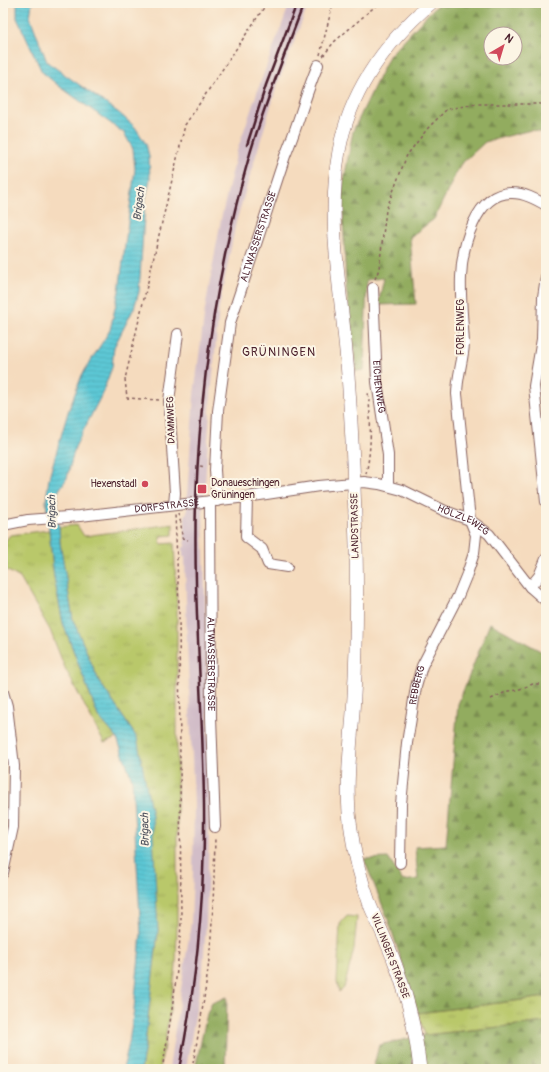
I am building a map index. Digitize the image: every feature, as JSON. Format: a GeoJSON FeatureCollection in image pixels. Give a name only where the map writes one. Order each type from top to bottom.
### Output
{"type":"FeatureCollection","features":[{"type":"Feature","properties":{"kind":"main road","name":"LANDSTRASSE"},"geometry":{"type":"LineString","coordinates":[[358,869],[351,830],[348,799],[354,694],[359,482],[349,393],[336,246],[334,183],[339,150],[345,125],[357,94],[368,74],[391,42],[431,3]]}},
{"type":"Feature","properties":{"kind":"main road","name":"VILLINGER STRASSE"},"geometry":{"type":"LineString","coordinates":[[358,869],[370,905],[395,963],[403,986],[411,1012],[417,1042],[420,1069]]}},
{"type":"Feature","properties":{"kind":"street","name":"ALTWASSERSTRASSE"},"geometry":{"type":"LineString","coordinates":[[215,827],[211,717],[214,501],[218,411],[230,323],[285,156],[294,134],[305,96],[318,65]]}},
{"type":"Feature","properties":{"kind":"street","name":"FORLENWEG"},"geometry":{"type":"LineString","coordinates":[[470,520],[457,394],[457,382],[463,353],[461,276],[463,251],[478,213],[489,201],[497,196],[512,193],[529,196],[546,205]]}},
{"type":"Feature","properties":{"kind":"street"},"geometry":{"type":"LineString","coordinates":[[546,277],[543,297],[542,340],[534,386],[546,502]]}},
{"type":"Feature","properties":{"kind":"street","name":"EICHENWEG"},"geometry":{"type":"LineString","coordinates":[[373,288],[377,382],[388,455],[388,486]]}},
{"type":"Feature","properties":{"kind":"street","name":"DAMMWEG"},"geometry":{"type":"LineString","coordinates":[[174,505],[175,493],[169,401],[178,334]]}},
{"type":"Feature","properties":{"kind":"street","name":"DORFSTRASSE"},"geometry":{"type":"LineString","coordinates":[[3,525],[28,520],[80,516],[214,501],[319,486],[359,482]]}},
{"type":"Feature","properties":{"kind":"street","name":"HÖLZLEWEG"},"geometry":{"type":"LineString","coordinates":[[359,482],[388,486],[402,490],[445,511],[470,520],[488,534],[530,587],[546,601]]}},
{"type":"Feature","properties":{"kind":"street"},"geometry":{"type":"LineString","coordinates":[[246,497],[246,537],[262,549],[268,564],[286,567]]}},
{"type":"Feature","properties":{"kind":"street","name":"REBBERG"},"geometry":{"type":"LineString","coordinates":[[400,863],[401,804],[407,743],[416,687],[422,666],[458,596],[474,553],[476,535],[470,520]]}},
{"type":"Feature","properties":{"kind":"street"},"geometry":{"type":"LineString","coordinates":[[530,587],[539,576],[546,559]]}},
{"type":"Feature","properties":{"kind":"street"},"geometry":{"type":"LineString","coordinates":[[3,692],[7,706],[14,766],[13,827],[3,872]]}},
{"type":"Feature","properties":{"kind":"path"},"geometry":{"type":"LineString","coordinates":[[169,401],[127,398],[125,379],[185,125],[267,3]]}},
{"type":"Feature","properties":{"kind":"path"},"geometry":{"type":"LineString","coordinates":[[318,65],[333,3]]}},
{"type":"Feature","properties":{"kind":"path"},"geometry":{"type":"LineString","coordinates":[[318,65],[324,54],[334,42],[379,3]]}},
{"type":"Feature","properties":{"kind":"path"},"geometry":{"type":"LineString","coordinates":[[373,288],[379,269],[386,210],[407,154],[428,128],[447,109],[476,104],[546,104]]}},
{"type":"Feature","properties":{"kind":"path"},"geometry":{"type":"LineString","coordinates":[[359,482],[368,465],[371,419],[368,388]]}},
{"type":"Feature","properties":{"kind":"path"},"geometry":{"type":"LineString","coordinates":[[162,1069],[173,1011],[178,966],[180,923],[179,608],[175,518],[180,520],[182,538],[188,540]]}},
{"type":"Feature","properties":{"kind":"path"},"geometry":{"type":"LineString","coordinates":[[491,699],[508,691],[517,690],[533,684],[546,684]]}},
{"type":"Feature","properties":{"kind":"path"},"geometry":{"type":"LineString","coordinates":[[192,1069],[202,1014],[208,968],[214,880],[215,827]]}},
{"type":"Feature","properties":{"kind":"shaded area"},"geometry":{"type":"Polygon","coordinates":[[[290,3],[309,3],[276,89],[236,222],[219,308],[203,513],[210,804],[206,924],[203,968],[186,1069],[169,1069],[191,923],[193,874],[194,804],[185,557],[183,557],[183,547],[185,547],[185,514],[187,513],[194,395],[205,309],[221,219],[237,151],[290,3]]]}},
{"type":"Feature","properties":{"kind":"green space"},"geometry":{"type":"Polygon","coordinates":[[[441,3],[546,3],[546,134],[531,130],[485,142],[460,165],[434,219],[410,237],[416,304],[378,305],[384,278],[367,280],[364,370],[356,371],[346,286],[342,191],[353,131],[389,56],[432,10],[441,3]]]}},
{"type":"Feature","properties":{"kind":"green space"},"geometry":{"type":"Polygon","coordinates":[[[173,524],[173,535],[160,536],[161,544],[174,543],[177,608],[176,966],[160,1069],[141,1069],[158,931],[137,738],[99,681],[73,620],[60,543],[59,527],[77,525],[84,536],[173,524]]]}},
{"type":"Feature","properties":{"kind":"green space"},"geometry":{"type":"Polygon","coordinates":[[[49,530],[54,577],[63,623],[98,716],[117,738],[104,743],[65,668],[50,630],[20,578],[3,568],[3,544],[10,535],[49,530]]]}},
{"type":"Feature","properties":{"kind":"green space"},"geometry":{"type":"Polygon","coordinates":[[[490,623],[546,654],[546,997],[418,1013],[389,922],[364,859],[388,858],[403,881],[418,879],[415,847],[446,845],[458,704],[490,623]]]}},
{"type":"Feature","properties":{"kind":"green space"},"geometry":{"type":"Polygon","coordinates":[[[347,916],[357,917],[354,949],[344,988],[339,992],[337,982],[340,924],[347,916]]]}},
{"type":"Feature","properties":{"kind":"green space"},"geometry":{"type":"Polygon","coordinates":[[[227,997],[225,1069],[195,1069],[207,1014],[212,1003],[227,997]]]}},
{"type":"Feature","properties":{"kind":"green space"},"geometry":{"type":"Polygon","coordinates":[[[546,997],[546,1022],[425,1035],[418,1013],[546,997]]]}},
{"type":"Feature","properties":{"kind":"green space"},"geometry":{"type":"Polygon","coordinates":[[[546,1022],[546,1069],[373,1069],[379,1045],[425,1035],[546,1022]]]}},
{"type":"Feature","properties":{"kind":"water","name":"Brigach"},"geometry":{"type":"Polygon","coordinates":[[[17,3],[32,3],[30,17],[47,62],[119,113],[135,127],[146,144],[149,156],[150,179],[145,202],[139,292],[134,308],[114,347],[112,367],[103,392],[75,447],[67,478],[57,493],[60,543],[73,620],[99,681],[137,738],[152,815],[158,931],[141,1069],[123,1069],[129,1043],[134,1009],[141,934],[132,779],[117,738],[98,716],[63,623],[54,577],[46,501],[49,478],[68,412],[82,375],[110,330],[119,291],[135,169],[133,149],[124,133],[42,72],[17,18],[17,3]]]}},
{"type":"Feature","properties":{"kind":"railway"},"geometry":{"type":"LineString","coordinates":[[247,145],[266,85],[297,3]]}},
{"type":"Feature","properties":{"kind":"railway"},"geometry":{"type":"LineString","coordinates":[[179,1069],[191,1003],[199,937],[203,871],[204,804],[195,538],[198,457],[206,370],[219,284],[249,157],[261,118],[304,3]]}},
{"type":"Feature","properties":{"kind":"place","name":"Hexenstadl"},"geometry":{"type":"Point","coordinates":[145,484]}},
{"type":"Feature","properties":{"kind":"place","name":"Donaueschingen Grüningen"},"geometry":{"type":"Point","coordinates":[202,489]}},
{"type":"Feature","properties":{"kind":"district","name":"GRÜNINGEN"},"geometry":{"type":"Point","coordinates":[279,352]}}]}
